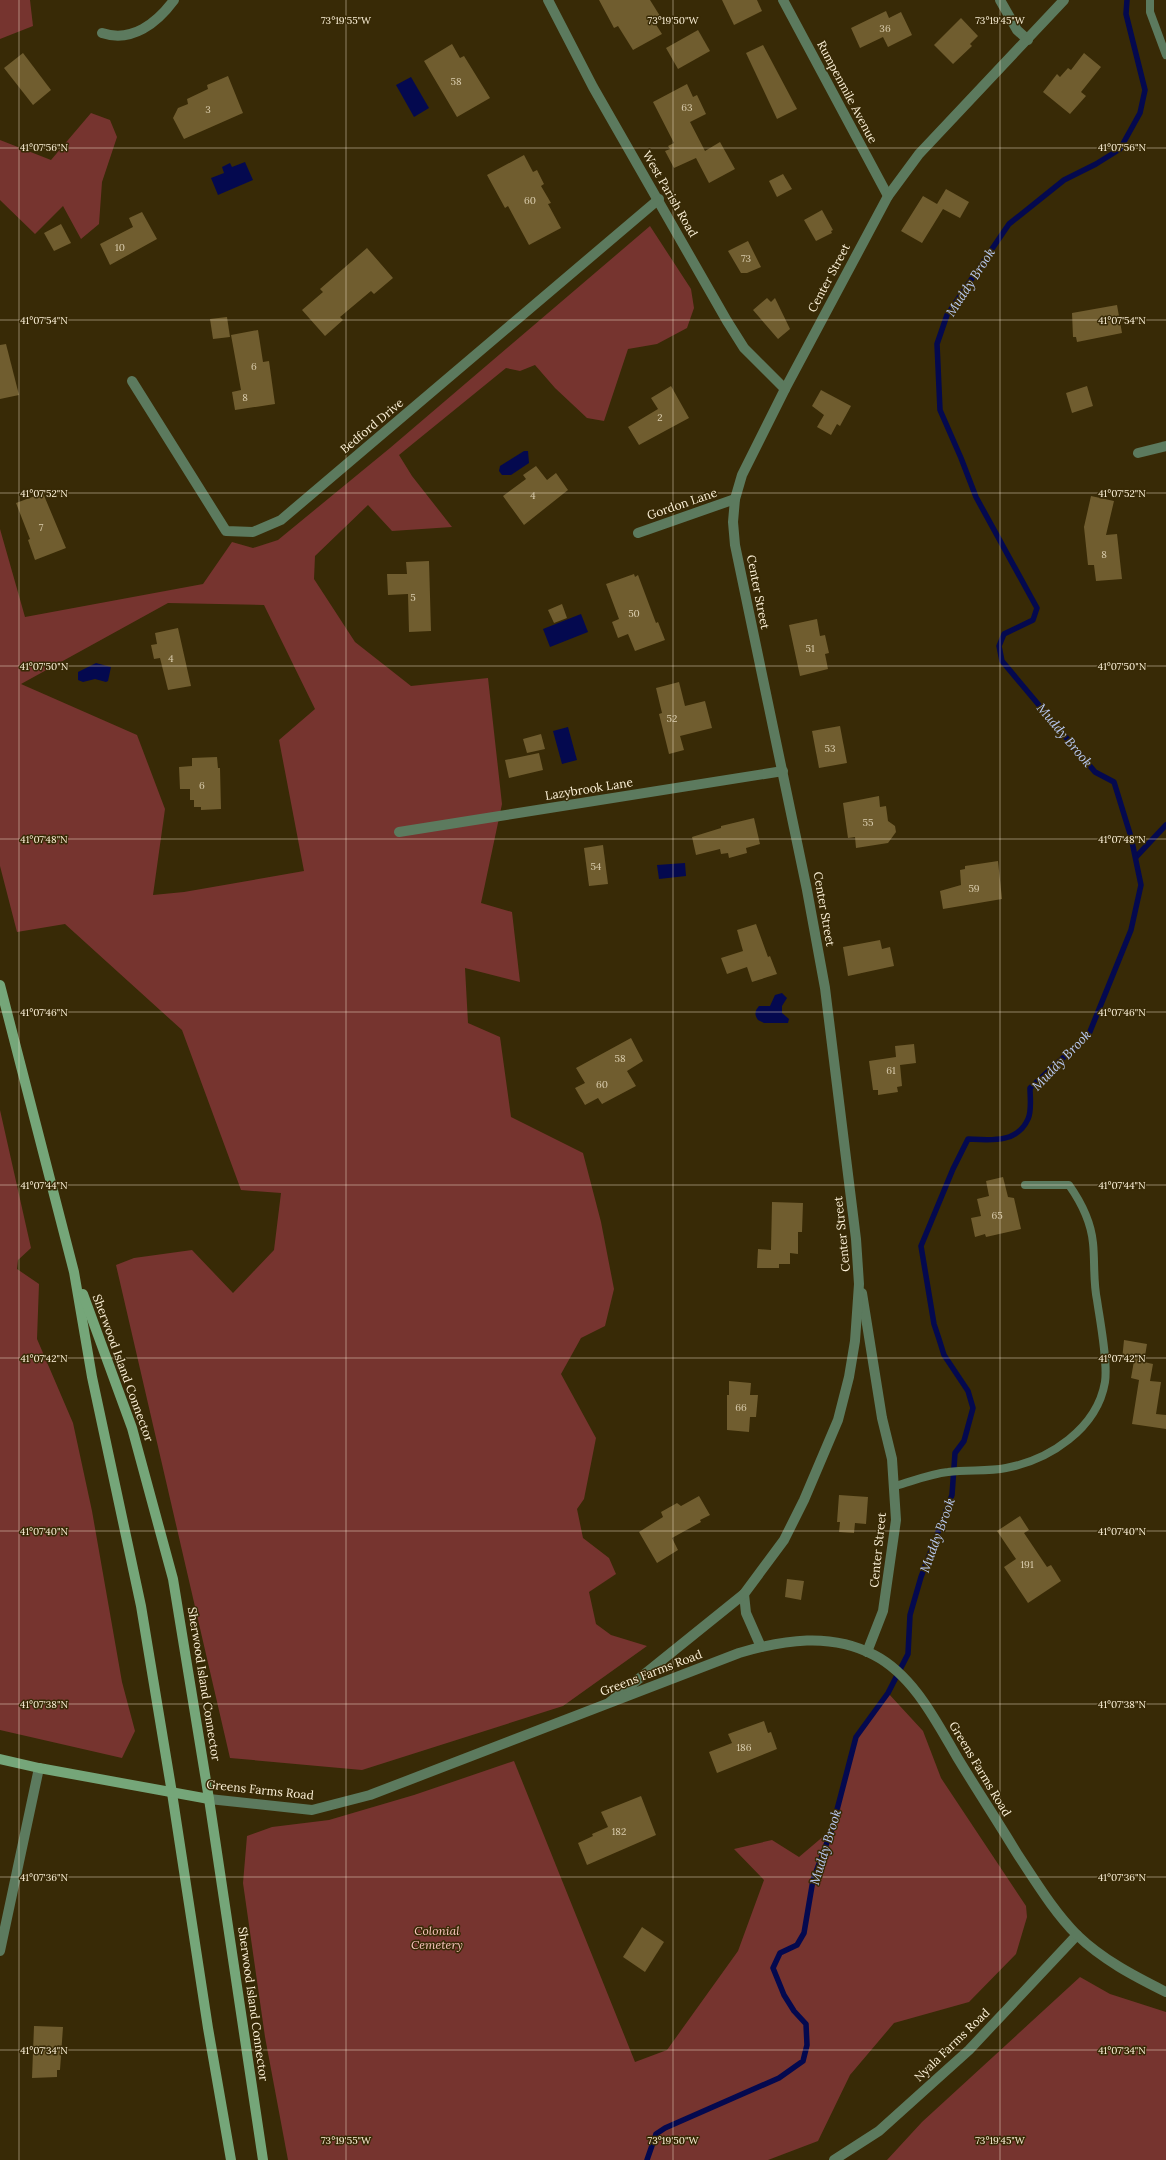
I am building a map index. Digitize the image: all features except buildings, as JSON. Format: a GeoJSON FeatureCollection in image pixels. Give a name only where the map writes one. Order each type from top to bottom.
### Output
{"type":"FeatureCollection","features":[{"type":"Feature","properties":{"kind":"main road","name":"Sherwood Island Connector"},"geometry":{"type":"LineString","coordinates":[[0,985],[74,1272],[92,1377],[141,1606],[172,1793],[208,2028],[231,2160]]}},
{"type":"Feature","properties":{"kind":"main road","name":"Sherwood Island Connector"},"geometry":{"type":"LineString","coordinates":[[74,1272],[132,1428],[155,1507],[179,1613],[209,1798],[263,2160]]}},
{"type":"Feature","properties":{"kind":"main road","name":"Greens Farms Road"},"geometry":{"type":"LineString","coordinates":[[0,1759],[38,1768],[172,1793],[209,1798]]}},
{"type":"Feature","properties":{"kind":"street"},"geometry":{"type":"LineString","coordinates":[[102,33],[120,37],[148,27],[162,16],[174,0]]}},
{"type":"Feature","properties":{"kind":"street","name":"West Parish Road"},"geometry":{"type":"LineString","coordinates":[[548,0],[593,86],[659,199],[727,321],[741,343],[785,389]]}},
{"type":"Feature","properties":{"kind":"street","name":"Rumpenmile Avenue"},"geometry":{"type":"LineString","coordinates":[[783,0],[888,196]]}},
{"type":"Feature","properties":{"kind":"street"},"geometry":{"type":"LineString","coordinates":[[1000,0],[1017,30],[1028,40]]}},
{"type":"Feature","properties":{"kind":"street","name":"Center Street"},"geometry":{"type":"LineString","coordinates":[[867,1652],[883,1611],[888,1584],[896,1520],[895,1486],[892,1459],[882,1418],[866,1308],[860,1284],[854,1216],[825,988],[808,890],[735,545],[733,522],[735,499],[742,475],[785,389],[888,196],[919,154],[1028,40],[1064,0]]}},
{"type":"Feature","properties":{"kind":"street","name":"Bedford Drive"},"geometry":{"type":"LineString","coordinates":[[132,381],[226,531],[254,532],[281,520],[659,199]]}},
{"type":"Feature","properties":{"kind":"street"},"geometry":{"type":"LineString","coordinates":[[1138,453],[1166,446]]}},
{"type":"Feature","properties":{"kind":"street","name":"Gordon Lane"},"geometry":{"type":"LineString","coordinates":[[638,533],[735,499]]}},
{"type":"Feature","properties":{"kind":"street","name":"Lazybrook Lane"},"geometry":{"type":"LineString","coordinates":[[399,832],[782,771]]}},
{"type":"Feature","properties":{"kind":"street","name":"Center Street"},"geometry":{"type":"LineString","coordinates":[[607,1704],[744,1594],[784,1540],[804,1500],[838,1420],[856,1341],[860,1284]]}},
{"type":"Feature","properties":{"kind":"street"},"geometry":{"type":"LineString","coordinates":[[744,1594],[746,1613],[761,1647]]}},
{"type":"Feature","properties":{"kind":"street","name":"Greens Farms Road"},"geometry":{"type":"LineString","coordinates":[[209,1798],[312,1810],[370,1795],[607,1704],[761,1647],[792,1641],[816,1640],[837,1642],[867,1652],[885,1662],[902,1676],[916,1693],[929,1709],[1042,1893],[1077,1935],[1122,1970],[1166,1992]]}},
{"type":"Feature","properties":{"kind":"street"},"geometry":{"type":"LineString","coordinates":[[0,1951],[38,1768]]}},
{"type":"Feature","properties":{"kind":"street","name":"Nyala Farms Road"},"geometry":{"type":"LineString","coordinates":[[834,2160],[879,2131],[969,2050],[1077,1935]]}},
{"type":"Feature","properties":{"kind":"lane"},"geometry":{"type":"LineString","coordinates":[[1150,0],[1150,12],[1166,55]]}},
{"type":"Feature","properties":{"kind":"lane"},"geometry":{"type":"LineString","coordinates":[[895,1486],[948,1472],[1005,1468],[1023,1464],[1062,1445],[1081,1429],[1098,1402],[1105,1381],[1102,1330],[1095,1290],[1093,1242],[1083,1204],[1069,1185],[1025,1185]]}},
{"type":"Feature","properties":{"kind":"green space"},"geometry":{"type":"Polygon","coordinates":[[[0,0],[30,0],[33,26],[0,39],[0,0]]]}},
{"type":"Feature","properties":{"kind":"green space"},"geometry":{"type":"Polygon","coordinates":[[[91,113],[110,120],[117,137],[102,182],[99,224],[81,239],[63,206],[35,234],[0,200],[0,140],[51,160],[91,113]]]}},
{"type":"Feature","properties":{"kind":"green space"},"geometry":{"type":"Polygon","coordinates":[[[650,226],[691,289],[694,308],[687,328],[657,344],[628,349],[604,421],[587,418],[555,388],[535,365],[520,371],[506,368],[399,455],[412,476],[452,527],[392,531],[368,505],[315,556],[314,579],[355,642],[411,686],[488,678],[502,804],[481,903],[512,912],[520,982],[465,968],[468,1023],[500,1037],[511,1117],[583,1153],[601,1222],[614,1289],[605,1326],[581,1338],[561,1374],[596,1438],[584,1499],[577,1509],[583,1538],[609,1558],[616,1574],[589,1592],[596,1624],[611,1635],[647,1646],[563,1706],[362,1770],[230,1758],[116,1265],[134,1258],[192,1250],[233,1293],[274,1250],[281,1193],[241,1190],[182,1030],[65,924],[17,932],[0,866],[0,529],[25,617],[203,584],[232,542],[253,548],[278,540],[390,448],[650,226]],[[168,603],[21,684],[137,735],[165,809],[153,895],[184,892],[304,871],[279,740],[315,709],[264,605],[168,603]]]}},
{"type":"Feature","properties":{"kind":"green space"},"geometry":{"type":"Polygon","coordinates":[[[0,1110],[31,1248],[18,1260],[17,1269],[39,1284],[37,1339],[73,1423],[92,1511],[122,1682],[135,1731],[122,1758],[0,1730],[0,1110]]]}},
{"type":"Feature","properties":{"kind":"green space","name":"Colonial Cemetery"},"geometry":{"type":"Polygon","coordinates":[[[888,1693],[923,1731],[941,1778],[1026,1906],[1027,1917],[1016,1954],[969,2002],[894,2023],[850,2075],[818,2141],[768,2160],[288,2160],[265,2037],[243,1883],[247,1836],[272,1827],[329,1820],[414,1795],[514,1761],[635,2062],[667,2050],[738,1951],[764,1880],[734,1849],[772,1840],[799,1857],[832,1829],[856,1737],[888,1693]]]}},
{"type":"Feature","properties":{"kind":"green space"},"geometry":{"type":"Polygon","coordinates":[[[1080,1977],[1110,1994],[1166,2012],[1166,2160],[887,2160],[922,2122],[1080,1977]]]}},
{"type":"Feature","properties":{"kind":"shaded area"},"geometry":{"type":"Polygon","coordinates":[[[411,77],[429,108],[414,117],[396,85],[411,77]]]}},
{"type":"Feature","properties":{"kind":"shaded area"},"geometry":{"type":"Polygon","coordinates":[[[245,162],[253,180],[218,195],[211,178],[224,173],[222,167],[230,163],[232,167],[245,162]]]}},
{"type":"Feature","properties":{"kind":"shaded area"},"geometry":{"type":"Polygon","coordinates":[[[524,451],[528,451],[529,463],[511,475],[502,475],[499,471],[500,466],[524,451]]]}},
{"type":"Feature","properties":{"kind":"shaded area"},"geometry":{"type":"Polygon","coordinates":[[[581,614],[588,632],[550,647],[543,629],[581,614]]]}},
{"type":"Feature","properties":{"kind":"shaded area"},"geometry":{"type":"Polygon","coordinates":[[[96,663],[111,667],[108,681],[106,682],[95,679],[83,682],[78,680],[78,672],[96,663]]]}},
{"type":"Feature","properties":{"kind":"shaded area"},"geometry":{"type":"Polygon","coordinates":[[[568,727],[577,760],[562,764],[553,731],[568,727]]]}},
{"type":"Feature","properties":{"kind":"shaded area"},"geometry":{"type":"Polygon","coordinates":[[[685,863],[686,876],[659,879],[657,865],[685,863]]]}},
{"type":"Feature","properties":{"kind":"shaded area"},"geometry":{"type":"Polygon","coordinates":[[[782,993],[787,998],[782,1006],[782,1013],[789,1019],[788,1023],[764,1023],[758,1020],[756,1013],[759,1006],[770,1006],[775,995],[782,993]]]}},
{"type":"Feature","properties":{"kind":"waterway","name":"Muddy Brook"},"geometry":{"type":"LineString","coordinates":[[647,2160],[656,2134],[665,2128],[779,2078],[803,2061],[807,2045],[806,2024],[794,2011],[784,1995],[773,1968],[780,1953],[797,1945],[804,1933],[813,1880],[832,1829],[856,1737],[888,1693],[908,1654],[910,1615],[921,1577],[952,1495],[955,1453],[964,1441],[973,1408],[968,1391],[944,1355],[934,1324],[921,1246],[953,1169],[968,1139],[1002,1139],[1017,1133],[1023,1127],[1029,1116],[1030,1088],[1089,1034],[1131,930],[1141,885],[1131,837],[1114,782],[1095,772],[1002,661],[999,646],[1004,634],[1033,620],[1037,608],[976,497],[940,410],[937,344],[947,315],[1009,224],[1064,180],[1096,164],[1120,149],[1140,113],[1145,90],[1126,14],[1127,0]]}},
{"type":"Feature","properties":{"kind":"waterway"},"geometry":{"type":"LineString","coordinates":[[1136,857],[1166,825]]}}]}
